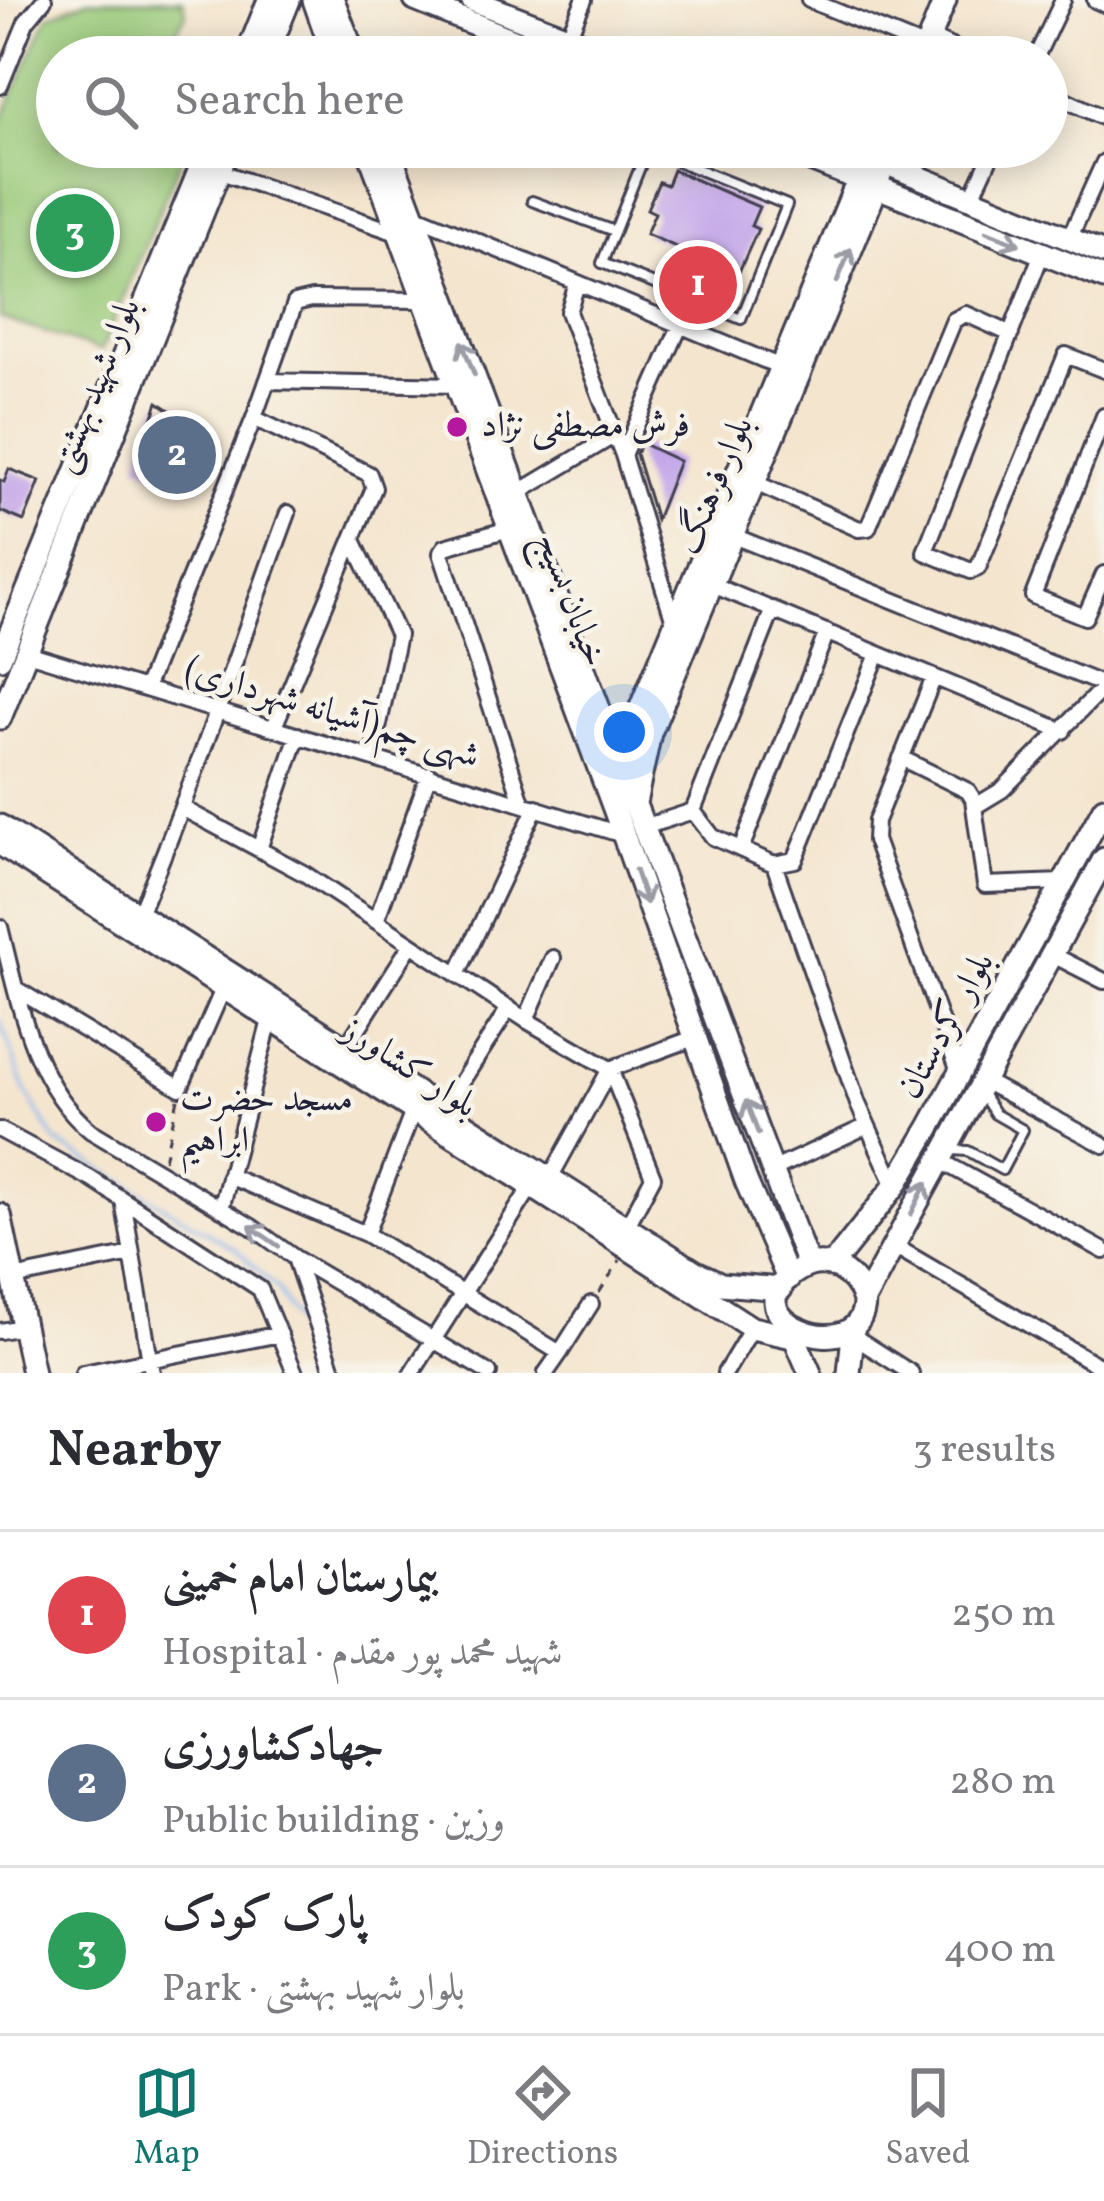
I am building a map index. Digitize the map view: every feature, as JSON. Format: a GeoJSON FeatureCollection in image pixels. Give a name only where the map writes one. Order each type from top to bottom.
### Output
{"type":"FeatureCollection","features":[{"type":"Feature","properties":{"kind":"main road"},"geometry":{"type":"LineString","coordinates":[[314,0],[327,36]]}},
{"type":"Feature","properties":{"kind":"main road"},"geometry":{"type":"LineString","coordinates":[[333,0],[347,36]]}},
{"type":"Feature","properties":{"kind":"main road"},"geometry":{"type":"LineString","coordinates":[[415,0],[503,36]]}},
{"type":"Feature","properties":{"kind":"main road"},"geometry":{"type":"LineString","coordinates":[[474,0],[565,36]]}},
{"type":"Feature","properties":{"kind":"main road"},"geometry":{"type":"LineString","coordinates":[[930,36],[945,0]]}},
{"type":"Feature","properties":{"kind":"main road"},"geometry":{"type":"LineString","coordinates":[[256,36],[273,1]]}},
{"type":"Feature","properties":{"kind":"main road"},"geometry":{"type":"LineString","coordinates":[[269,36],[273,1]]}},
{"type":"Feature","properties":{"kind":"main road","name":"بلوار شهید بهشتی"},"geometry":{"type":"LineString","coordinates":[[0,718],[9,655],[136,351],[201,168]]}},
{"type":"Feature","properties":{"kind":"main road","name":"بلوار شهید بهشتی"},"geometry":{"type":"LineString","coordinates":[[136,351],[219,168]]}},
{"type":"Feature","properties":{"kind":"main road","name":"خیابان بسیج"},"geometry":{"type":"LineString","coordinates":[[380,168],[518,493],[600,711],[612,775],[635,804],[633,831],[655,926],[784,1284]]}},
{"type":"Feature","properties":{"kind":"main road"},"geometry":{"type":"LineString","coordinates":[[822,168],[865,189],[1104,278]]}},
{"type":"Feature","properties":{"kind":"main road"},"geometry":{"type":"LineString","coordinates":[[865,189],[875,168]]}},
{"type":"Feature","properties":{"kind":"main road"},"geometry":{"type":"LineString","coordinates":[[910,168],[971,199],[1104,253]]}},
{"type":"Feature","properties":{"kind":"main road","name":"بلوار فرهنگ"},"geometry":{"type":"LineString","coordinates":[[612,775],[640,726],[703,581],[782,367],[865,189]]}},
{"type":"Feature","properties":{"kind":"main road","name":"بلوار فرهنگ"},"geometry":{"type":"LineString","coordinates":[[635,804],[640,726],[676,626],[731,535],[865,189]]}},
{"type":"Feature","properties":{"kind":"main road","name":"خیابان بسیج"},"geometry":{"type":"LineString","coordinates":[[407,224],[424,300],[508,529],[633,831],[677,918],[808,1265]]}},
{"type":"Feature","properties":{"kind":"main road"},"geometry":{"type":"LineString","coordinates":[[600,711],[608,719],[640,726]]}},
{"type":"Feature","properties":{"kind":"main road","name":"بلوار کردستان"},"geometry":{"type":"LineString","coordinates":[[832,1265],[895,1186],[1104,808]]}},
{"type":"Feature","properties":{"kind":"main road","name":"بلوار کشاورز"},"geometry":{"type":"LineString","coordinates":[[0,826],[444,1109],[541,1182]]}},
{"type":"Feature","properties":{"kind":"main road","name":"بلوار کشاورز"},"geometry":{"type":"LineString","coordinates":[[0,844],[413,1111],[541,1182],[627,1237],[752,1328],[792,1340]]}},
{"type":"Feature","properties":{"kind":"main road","name":"بلوار کردستان"},"geometry":{"type":"LineString","coordinates":[[864,1300],[1051,954],[1097,888],[1104,859]]}},
{"type":"Feature","properties":{"kind":"main road"},"geometry":{"type":"LineString","coordinates":[[655,926],[677,918]]}},
{"type":"Feature","properties":{"kind":"main road"},"geometry":{"type":"LineString","coordinates":[[0,1215],[33,1373]]}},
{"type":"Feature","properties":{"kind":"main road","name":"بلوار کشاورز"},"geometry":{"type":"LineString","coordinates":[[627,1237],[721,1284],[784,1284]]}},
{"type":"Feature","properties":{"kind":"main road"},"geometry":{"type":"LineString","coordinates":[[792,1340],[820,1350],[832,1349],[853,1336],[864,1300],[853,1278],[832,1265],[808,1265],[784,1284],[778,1313],[792,1340],[810,1373]]}},
{"type":"Feature","properties":{"kind":"main road"},"geometry":{"type":"LineString","coordinates":[[849,1373],[853,1336]]}},
{"type":"Feature","properties":{"kind":"street"},"geometry":{"type":"LineString","coordinates":[[0,86],[26,22],[44,0]]}},
{"type":"Feature","properties":{"kind":"street"},"geometry":{"type":"LineString","coordinates":[[568,36],[584,0]]}},
{"type":"Feature","properties":{"kind":"street"},"geometry":{"type":"LineString","coordinates":[[809,0],[899,36]]}},
{"type":"Feature","properties":{"kind":"street"},"geometry":{"type":"LineString","coordinates":[[1046,36],[1063,0]]}},
{"type":"Feature","properties":{"kind":"street"},"geometry":{"type":"LineString","coordinates":[[1094,0],[1104,4]]}},
{"type":"Feature","properties":{"kind":"street"},"geometry":{"type":"LineString","coordinates":[[1068,101],[1104,118]]}},
{"type":"Feature","properties":{"kind":"street"},"geometry":{"type":"LineString","coordinates":[[1069,239],[1104,162]]}},
{"type":"Feature","properties":{"kind":"street"},"geometry":{"type":"LineString","coordinates":[[971,199],[985,168]]}},
{"type":"Feature","properties":{"kind":"street"},"geometry":{"type":"LineString","coordinates":[[218,171],[407,224],[577,284],[782,367]]}},
{"type":"Feature","properties":{"kind":"street"},"geometry":{"type":"LineString","coordinates":[[1042,253],[926,546],[929,556],[975,571],[1066,355],[1104,370]]}},
{"type":"Feature","properties":{"kind":"street"},"geometry":{"type":"LineString","coordinates":[[577,284],[568,312],[623,455],[676,626]]}},
{"type":"Feature","properties":{"kind":"street"},"geometry":{"type":"LineString","coordinates":[[145,688],[295,303],[312,299],[424,300]]}},
{"type":"Feature","properties":{"kind":"street"},"geometry":{"type":"LineString","coordinates":[[753,482],[859,530],[868,528],[954,320],[966,314],[1011,334]]}},
{"type":"Feature","properties":{"kind":"street"},"geometry":{"type":"LineString","coordinates":[[623,455],[680,326]]}},
{"type":"Feature","properties":{"kind":"street"},"geometry":{"type":"LineString","coordinates":[[267,381],[457,386]]}},
{"type":"Feature","properties":{"kind":"street"},"geometry":{"type":"LineString","coordinates":[[1104,416],[1033,596],[1085,617],[1104,574]]}},
{"type":"Feature","properties":{"kind":"street"},"geometry":{"type":"LineString","coordinates":[[254,418],[374,480],[274,728]]}},
{"type":"Feature","properties":{"kind":"street"},"geometry":{"type":"LineString","coordinates":[[518,493],[615,435]]}},
{"type":"Feature","properties":{"kind":"street"},"geometry":{"type":"LineString","coordinates":[[138,916],[184,809],[214,710],[288,513]]}},
{"type":"Feature","properties":{"kind":"street"},"geometry":{"type":"LineString","coordinates":[[457,974],[529,804],[441,553],[445,547],[508,529]]}},
{"type":"Feature","properties":{"kind":"street"},"geometry":{"type":"LineString","coordinates":[[731,535],[1104,686],[1003,790],[974,807]]}},
{"type":"Feature","properties":{"kind":"street"},"geometry":{"type":"LineString","coordinates":[[352,540],[398,635],[372,757]]}},
{"type":"Feature","properties":{"kind":"street"},"geometry":{"type":"LineString","coordinates":[[703,581],[1063,731]]}},
{"type":"Feature","properties":{"kind":"street"},"geometry":{"type":"LineString","coordinates":[[633,831],[693,811],[773,609]]}},
{"type":"Feature","properties":{"kind":"street"},"geometry":{"type":"LineString","coordinates":[[740,849],[827,632]]}},
{"type":"Feature","properties":{"kind":"street"},"geometry":{"type":"LineString","coordinates":[[693,811],[713,837],[774,864],[788,864],[800,852],[878,654]]}},
{"type":"Feature","properties":{"kind":"street","name":"شهی چم(آشیانه شهرداری)"},"geometry":{"type":"LineString","coordinates":[[9,655],[145,688],[633,831]]}},
{"type":"Feature","properties":{"kind":"street"},"geometry":{"type":"LineString","coordinates":[[934,677],[876,821],[875,840],[959,1072],[1104,1145]]}},
{"type":"Feature","properties":{"kind":"street"},"geometry":{"type":"LineString","coordinates":[[259,849],[298,735]]}},
{"type":"Feature","properties":{"kind":"street"},"geometry":{"type":"LineString","coordinates":[[901,758],[962,786],[973,799],[985,885],[1063,882]]}},
{"type":"Feature","properties":{"kind":"street"},"geometry":{"type":"LineString","coordinates":[[376,922],[429,774]]}},
{"type":"Feature","properties":{"kind":"street"},"geometry":{"type":"LineString","coordinates":[[184,809],[259,849],[610,1069],[653,1177],[627,1237]]}},
{"type":"Feature","properties":{"kind":"street"},"geometry":{"type":"LineString","coordinates":[[774,864],[867,1126],[895,1186]]}},
{"type":"Feature","properties":{"kind":"street"},"geometry":{"type":"LineString","coordinates":[[0,927],[48,1079],[67,1112],[296,1258],[489,1373]]}},
{"type":"Feature","properties":{"kind":"street"},"geometry":{"type":"LineString","coordinates":[[346,1047],[410,946]]}},
{"type":"Feature","properties":{"kind":"street"},"geometry":{"type":"LineString","coordinates":[[1051,954],[1104,981]]}},
{"type":"Feature","properties":{"kind":"street"},"geometry":{"type":"LineString","coordinates":[[526,1020],[553,958]]}},
{"type":"Feature","properties":{"kind":"street"},"geometry":{"type":"LineString","coordinates":[[16,989],[181,1088],[223,989]]}},
{"type":"Feature","properties":{"kind":"street"},"geometry":{"type":"LineString","coordinates":[[444,1109],[509,1008]]}},
{"type":"Feature","properties":{"kind":"street"},"geometry":{"type":"LineString","coordinates":[[221,1209],[270,1020]]}},
{"type":"Feature","properties":{"kind":"street"},"geometry":{"type":"LineString","coordinates":[[412,1373],[541,1182],[610,1069],[694,1038]]}},
{"type":"Feature","properties":{"kind":"street"},"geometry":{"type":"LineString","coordinates":[[366,1234],[413,1111]]}},
{"type":"Feature","properties":{"kind":"street"},"geometry":{"type":"LineString","coordinates":[[772,1169],[867,1126]]}},
{"type":"Feature","properties":{"kind":"street"},"geometry":{"type":"LineString","coordinates":[[0,1130],[123,1200],[260,1289],[295,1373]]}},
{"type":"Feature","properties":{"kind":"street"},"geometry":{"type":"LineString","coordinates":[[941,1155],[1104,1251]]}},
{"type":"Feature","properties":{"kind":"street"},"geometry":{"type":"LineString","coordinates":[[230,1177],[366,1234],[560,1354]]}},
{"type":"Feature","properties":{"kind":"street"},"geometry":{"type":"LineString","coordinates":[[123,1200],[151,1366]]}},
{"type":"Feature","properties":{"kind":"street"},"geometry":{"type":"LineString","coordinates":[[896,1247],[1104,1369]]}},
{"type":"Feature","properties":{"kind":"street"},"geometry":{"type":"LineString","coordinates":[[13,1278],[132,1254]]}},
{"type":"Feature","properties":{"kind":"street"},"geometry":{"type":"LineString","coordinates":[[296,1258],[334,1373]]}},
{"type":"Feature","properties":{"kind":"street"},"geometry":{"type":"LineString","coordinates":[[546,1373],[591,1304]]}},
{"type":"Feature","properties":{"kind":"street"},"geometry":{"type":"LineString","coordinates":[[0,1330],[23,1327]]}},
{"type":"Feature","properties":{"kind":"street"},"geometry":{"type":"LineString","coordinates":[[725,1373],[752,1328]]}},
{"type":"Feature","properties":{"kind":"street"},"geometry":{"type":"LineString","coordinates":[[82,1373],[151,1366],[280,1334]]}},
{"type":"Feature","properties":{"kind":"street"},"geometry":{"type":"LineString","coordinates":[[853,1336],[911,1373]]}},
{"type":"Feature","properties":{"kind":"lane"},"geometry":{"type":"LineString","coordinates":[[640,168],[602,263],[741,319],[788,205],[697,168]]}},
{"type":"Feature","properties":{"kind":"lane"},"geometry":{"type":"LineString","coordinates":[[532,201],[614,231]]}},
{"type":"Feature","properties":{"kind":"lane"},"geometry":{"type":"LineString","coordinates":[[941,1155],[968,1151],[1002,1170],[1023,1130],[995,1114],[980,1083]]}},
{"type":"Feature","properties":{"kind":"path"},"geometry":{"type":"LineString","coordinates":[[161,1174],[181,1088]]}},
{"type":"Feature","properties":{"kind":"path"},"geometry":{"type":"LineString","coordinates":[[591,1304],[627,1237]]}},
{"type":"Feature","properties":{"kind":"green space"},"geometry":{"type":"Polygon","coordinates":[[[88,0],[183,0],[186,13],[174,36],[39,36],[48,16],[88,0]]]}},
{"type":"Feature","properties":{"kind":"green space"},"geometry":{"type":"Polygon","coordinates":[[[36,43],[36,168],[177,168],[101,351],[0,318],[0,124],[36,43]]]}},
{"type":"Feature","properties":{"kind":"building"},"geometry":{"type":"Polygon","coordinates":[[[673,170],[759,207],[751,226],[758,229],[738,274],[646,234],[655,213],[647,209],[659,182],[667,185],[673,170]]]}},
{"type":"Feature","properties":{"kind":"building"},"geometry":{"type":"Polygon","coordinates":[[[158,402],[220,445],[198,489],[137,464],[158,402]]]}},
{"type":"Feature","properties":{"kind":"building"},"geometry":{"type":"Polygon","coordinates":[[[641,443],[679,461],[656,520],[636,454],[641,443]]]}},
{"type":"Feature","properties":{"kind":"building"},"geometry":{"type":"Polygon","coordinates":[[[9,469],[40,481],[24,521],[0,511],[0,480],[4,482],[9,469]]]}},
{"type":"Feature","properties":{"kind":"waterway"},"geometry":{"type":"LineString","coordinates":[[0,1020],[25,1090],[55,1141],[236,1249],[278,1290],[300,1333],[312,1373]]}},
{"type":"Feature","properties":{"kind":"place","name":"پارک کودک"},"geometry":{"type":"Point","coordinates":[75,233]}},
{"type":"Feature","properties":{"kind":"place","name":"بیمارستان امام خمینی"},"geometry":{"type":"Point","coordinates":[698,285]}},
{"type":"Feature","properties":{"kind":"place","name":"فرش مصطفی نژاد"},"geometry":{"type":"Point","coordinates":[457,427]}},
{"type":"Feature","properties":{"kind":"place","name":"جهادکشاورزی"},"geometry":{"type":"Point","coordinates":[177,455]}},
{"type":"Feature","properties":{"kind":"place","name":"مسجد حضرت ابراهیم"},"geometry":{"type":"Point","coordinates":[156,1122]}}]}
